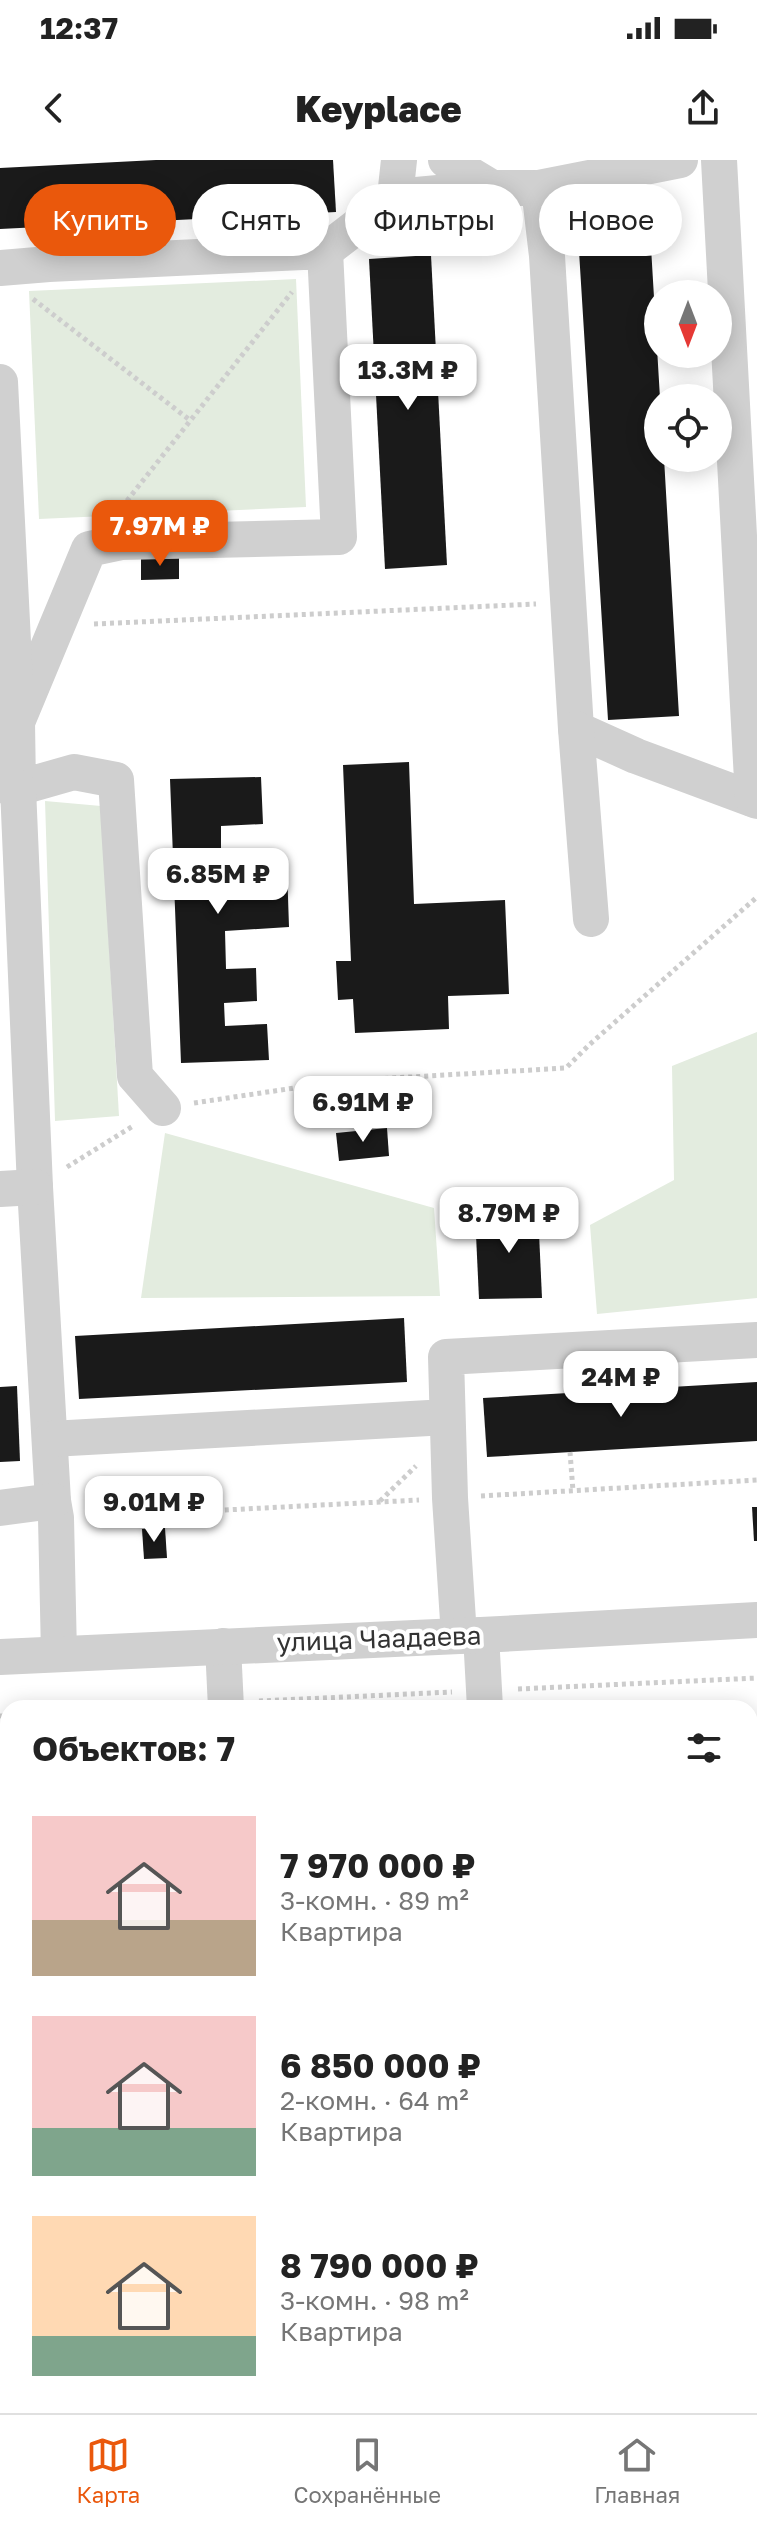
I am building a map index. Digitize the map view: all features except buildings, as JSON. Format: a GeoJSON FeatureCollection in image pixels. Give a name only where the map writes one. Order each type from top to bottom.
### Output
{"type":"FeatureCollection","features":[{"type":"Feature","properties":{"kind":"street"},"geometry":{"type":"LineString","coordinates":[[396,184],[399,160]]}},
{"type":"Feature","properties":{"kind":"street"},"geometry":{"type":"LineString","coordinates":[[446,160],[485,184]]}},
{"type":"Feature","properties":{"kind":"street"},"geometry":{"type":"LineString","coordinates":[[559,184],[680,160]]}},
{"type":"Feature","properties":{"kind":"street"},"geometry":{"type":"LineString","coordinates":[[576,729],[636,756],[755,800],[719,160]]}},
{"type":"Feature","properties":{"kind":"street"},"geometry":{"type":"LineString","coordinates":[[523,188],[539,188]]}},
{"type":"Feature","properties":{"kind":"street"},"geometry":{"type":"LineString","coordinates":[[329,248],[345,236]]}},
{"type":"Feature","properties":{"kind":"street"},"geometry":{"type":"LineString","coordinates":[[12,280],[49,264],[219,256]]}},
{"type":"Feature","properties":{"kind":"street"},"geometry":{"type":"LineString","coordinates":[[17,722],[89,549],[122,542],[339,537],[325,256]]}},
{"type":"Feature","properties":{"kind":"street"},"geometry":{"type":"LineString","coordinates":[[547,256],[591,919]]}},
{"type":"Feature","properties":{"kind":"street"},"geometry":{"type":"LineString","coordinates":[[0,382],[17,722],[9,786],[18,1188],[51,1439],[59,1654]]}},
{"type":"Feature","properties":{"kind":"street"},"geometry":{"type":"LineString","coordinates":[[9,786],[74,772],[116,780],[135,1076],[163,1108]]}},
{"type":"Feature","properties":{"kind":"street"},"geometry":{"type":"LineString","coordinates":[[483,1700],[470,1636],[450,1498],[446,1357],[757,1340]]}},
{"type":"Feature","properties":{"kind":"street"},"geometry":{"type":"LineString","coordinates":[[51,1439],[447,1417]]}},
{"type":"Feature","properties":{"kind":"street"},"geometry":{"type":"LineString","coordinates":[[0,1508],[55,1510]]}},
{"type":"Feature","properties":{"kind":"street","name":"улица Чаадаева"},"geometry":{"type":"LineString","coordinates":[[0,1657],[757,1620]]}},
{"type":"Feature","properties":{"kind":"street"},"geometry":{"type":"LineString","coordinates":[[223,1646],[226,1700]]}},
{"type":"Feature","properties":{"kind":"path"},"geometry":{"type":"LineString","coordinates":[[89,549],[321,256]]}},
{"type":"Feature","properties":{"kind":"path"},"geometry":{"type":"LineString","coordinates":[[12,280],[191,421]]}},
{"type":"Feature","properties":{"kind":"path"},"geometry":{"type":"LineString","coordinates":[[57,626],[569,602]]}},
{"type":"Feature","properties":{"kind":"path"},"geometry":{"type":"LineString","coordinates":[[18,1188],[163,1108],[341,1081],[566,1068],[757,897]]}},
{"type":"Feature","properties":{"kind":"path"},"geometry":{"type":"LineString","coordinates":[[570,1452],[573,1491]]}},
{"type":"Feature","properties":{"kind":"path"},"geometry":{"type":"LineString","coordinates":[[55,1510],[450,1498],[757,1480]]}},
{"type":"Feature","properties":{"kind":"shaded area"},"geometry":{"type":"Polygon","coordinates":[[[296,279],[306,507],[39,519],[29,291],[296,279]]]}},
{"type":"Feature","properties":{"kind":"shaded area"},"geometry":{"type":"Polygon","coordinates":[[[45,801],[101,806],[119,1116],[55,1121],[45,801]]]}},
{"type":"Feature","properties":{"kind":"shaded area"},"geometry":{"type":"Polygon","coordinates":[[[757,1032],[757,1298],[597,1314],[590,1225],[674,1180],[672,1066],[757,1032]]]}},
{"type":"Feature","properties":{"kind":"shaded area"},"geometry":{"type":"Polygon","coordinates":[[[165,1133],[434,1208],[440,1296],[141,1298],[165,1133]]]}}]}
